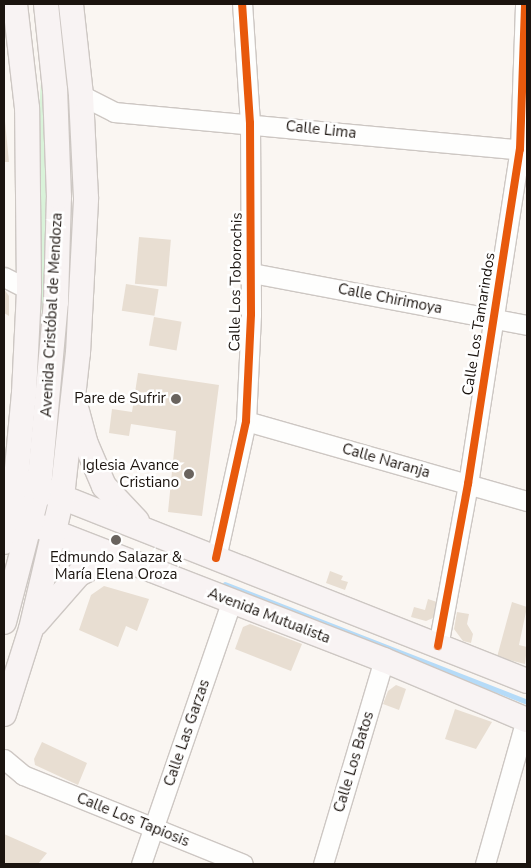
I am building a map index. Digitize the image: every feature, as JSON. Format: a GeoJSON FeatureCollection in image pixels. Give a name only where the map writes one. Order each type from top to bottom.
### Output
{"type":"FeatureCollection","features":[{"type":"Feature","properties":{"kind":"main road","name":"Avenida Cristóbal de Mendoza"},"geometry":{"type":"LineString","coordinates":[[4,542],[24,393],[29,290],[27,108],[15,4]]}},
{"type":"Feature","properties":{"kind":"main road","name":"Avenida Cristóbal de Mendoza"},"geometry":{"type":"LineString","coordinates":[[46,4],[55,90],[58,250],[52,353],[52,501]]}},
{"type":"Feature","properties":{"kind":"main road"},"geometry":{"type":"LineString","coordinates":[[27,108],[46,4]]}},
{"type":"Feature","properties":{"kind":"main road","name":"Avenida Cristóbal de Mendoza"},"geometry":{"type":"LineString","coordinates":[[4,714],[31,629],[52,501],[73,394],[86,208],[81,95],[71,4]]}},
{"type":"Feature","properties":{"kind":"main road"},"geometry":{"type":"LineString","coordinates":[[4,436],[24,393]]}},
{"type":"Feature","properties":{"kind":"main road"},"geometry":{"type":"LineString","coordinates":[[73,394],[86,444],[104,486],[120,507],[148,531]]}},
{"type":"Feature","properties":{"kind":"main road","name":"Avenida Cristóbal de Mendoza"},"geometry":{"type":"LineString","coordinates":[[4,622],[11,500]]}},
{"type":"Feature","properties":{"kind":"main road"},"geometry":{"type":"LineString","coordinates":[[4,555],[17,536],[11,500]]}},
{"type":"Feature","properties":{"kind":"main road","name":"Avenida Mutualista"},"geometry":{"type":"LineString","coordinates":[[11,500],[52,501],[148,531],[527,681]]}},
{"type":"Feature","properties":{"kind":"main road","name":"Avenida Mutualista"},"geometry":{"type":"LineString","coordinates":[[11,500],[52,501],[113,558],[384,660],[526,720]]}},
{"type":"Feature","properties":{"kind":"main road"},"geometry":{"type":"LineString","coordinates":[[52,501],[169,546],[190,548]]}},
{"type":"Feature","properties":{"kind":"main road"},"geometry":{"type":"LineString","coordinates":[[174,581],[170,563],[172,556],[190,548]]}},
{"type":"Feature","properties":{"kind":"main road"},"geometry":{"type":"LineString","coordinates":[[31,629],[79,574],[113,558]]}},
{"type":"Feature","properties":{"kind":"street","name":"Calle Los Toborochis"},"geometry":{"type":"LineString","coordinates":[[216,558],[246,421],[252,272],[250,123],[242,4]]}},
{"type":"Feature","properties":{"kind":"street","name":"Calle Los Tamarindos"},"geometry":{"type":"LineString","coordinates":[[438,646],[468,484],[494,319],[524,150],[524,4]]}},
{"type":"Feature","properties":{"kind":"street","name":"Calle Lima"},"geometry":{"type":"LineString","coordinates":[[81,95],[114,112],[250,123],[524,150]]}},
{"type":"Feature","properties":{"kind":"street","name":"Calle Lima"},"geometry":{"type":"LineString","coordinates":[[82,126],[96,118],[114,112]]}},
{"type":"Feature","properties":{"kind":"street","name":"Calle Chirimoya"},"geometry":{"type":"LineString","coordinates":[[252,272],[527,325]]}},
{"type":"Feature","properties":{"kind":"street"},"geometry":{"type":"LineString","coordinates":[[4,277],[29,290]]}},
{"type":"Feature","properties":{"kind":"street","name":"Calle Naranja"},"geometry":{"type":"LineString","coordinates":[[246,421],[527,501]]}},
{"type":"Feature","properties":{"kind":"street","name":"Calle Las Garzas"},"geometry":{"type":"LineString","coordinates":[[141,864],[231,602]]}},
{"type":"Feature","properties":{"kind":"street","name":"Calle Los Batos"},"geometry":{"type":"LineString","coordinates":[[323,864],[384,660]]}},
{"type":"Feature","properties":{"kind":"street"},"geometry":{"type":"LineString","coordinates":[[485,864],[526,720]]}},
{"type":"Feature","properties":{"kind":"street","name":"Calle Los Tapiosis"},"geometry":{"type":"LineString","coordinates":[[4,759],[23,775],[244,864]]}},
{"type":"Feature","properties":{"kind":"street","name":"Calle Los Tapiosis"},"geometry":{"type":"LineString","coordinates":[[4,775],[23,775]]}},
{"type":"Feature","properties":{"kind":"green space"},"geometry":{"type":"Polygon","coordinates":[[[42,67],[48,128],[49,237],[45,291],[36,342],[38,124],[42,67]]]}},
{"type":"Feature","properties":{"kind":"building"},"geometry":{"type":"Polygon","coordinates":[[[4,111],[9,162],[4,162],[4,111]]]}},
{"type":"Feature","properties":{"kind":"building"},"geometry":{"type":"Polygon","coordinates":[[[139,237],[171,240],[167,287],[135,284],[139,237]]]}},
{"type":"Feature","properties":{"kind":"building"},"geometry":{"type":"Polygon","coordinates":[[[126,284],[159,289],[154,316],[122,311],[126,284]]]}},
{"type":"Feature","properties":{"kind":"building"},"geometry":{"type":"Polygon","coordinates":[[[4,289],[9,296],[9,316],[4,313],[4,289]]]}},
{"type":"Feature","properties":{"kind":"building"},"geometry":{"type":"Polygon","coordinates":[[[154,317],[182,322],[177,350],[149,346],[154,317]]]}},
{"type":"Feature","properties":{"kind":"building"},"geometry":{"type":"Polygon","coordinates":[[[138,373],[219,385],[202,516],[168,512],[176,431],[131,424],[129,436],[109,433],[112,409],[132,412],[138,373]]]}},
{"type":"Feature","properties":{"kind":"building"},"geometry":{"type":"Polygon","coordinates":[[[330,571],[343,576],[341,580],[348,582],[345,590],[326,583],[330,571]]]}},
{"type":"Feature","properties":{"kind":"building"},"geometry":{"type":"Polygon","coordinates":[[[104,586],[149,599],[137,631],[126,626],[118,647],[79,630],[91,595],[104,586]]]}},
{"type":"Feature","properties":{"kind":"building"},"geometry":{"type":"Polygon","coordinates":[[[428,599],[437,602],[433,618],[426,621],[411,617],[414,607],[425,610],[428,599]]]}},
{"type":"Feature","properties":{"kind":"building"},"geometry":{"type":"Polygon","coordinates":[[[512,602],[527,607],[519,645],[527,647],[525,664],[497,657],[512,602]]]}},
{"type":"Feature","properties":{"kind":"building"},"geometry":{"type":"Polygon","coordinates":[[[457,612],[469,614],[467,624],[473,634],[471,643],[463,641],[454,629],[457,612]]]}},
{"type":"Feature","properties":{"kind":"building"},"geometry":{"type":"Polygon","coordinates":[[[250,624],[302,644],[291,671],[235,649],[243,627],[250,624]]]}},
{"type":"Feature","properties":{"kind":"building"},"geometry":{"type":"Polygon","coordinates":[[[396,685],[406,689],[399,710],[383,704],[388,691],[396,685]]]}},
{"type":"Feature","properties":{"kind":"building"},"geometry":{"type":"Polygon","coordinates":[[[455,709],[492,722],[476,749],[445,739],[455,709]]]}},
{"type":"Feature","properties":{"kind":"building"},"geometry":{"type":"Polygon","coordinates":[[[42,742],[87,763],[78,785],[35,765],[34,759],[42,742]]]}},
{"type":"Feature","properties":{"kind":"building"},"geometry":{"type":"Polygon","coordinates":[[[4,834],[47,853],[38,864],[4,864],[4,834]]]}},
{"type":"Feature","properties":{"kind":"waterway"},"geometry":{"type":"LineString","coordinates":[[225,584],[527,702]]}},
{"type":"Feature","properties":{"kind":"cycle path"},"geometry":{"type":"LineString","coordinates":[[216,558],[246,421],[251,314],[250,123],[242,4]]}},
{"type":"Feature","properties":{"kind":"cycle path"},"geometry":{"type":"LineString","coordinates":[[438,646],[468,484],[520,149],[525,4]]}},
{"type":"Feature","properties":{"kind":"place","name":"Pare de Sufrir"},"geometry":{"type":"Point","coordinates":[176,399]}},
{"type":"Feature","properties":{"kind":"place","name":"Iglesia Avance Cristiano"},"geometry":{"type":"Point","coordinates":[189,474]}},
{"type":"Feature","properties":{"kind":"place","name":"Edmundo Salazar & María Elena Oroza"},"geometry":{"type":"Point","coordinates":[116,540]}}]}
